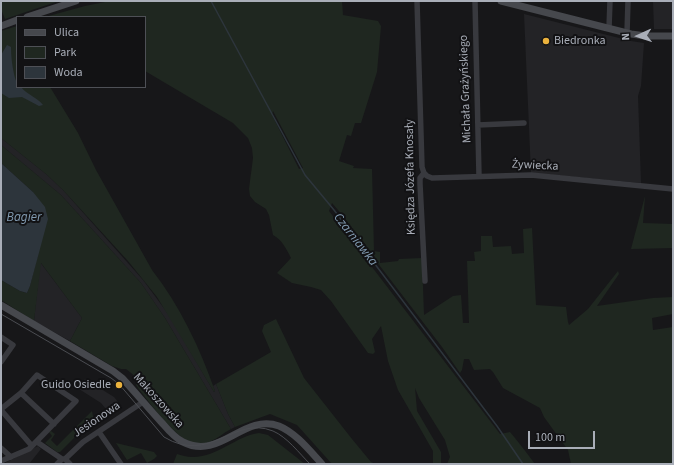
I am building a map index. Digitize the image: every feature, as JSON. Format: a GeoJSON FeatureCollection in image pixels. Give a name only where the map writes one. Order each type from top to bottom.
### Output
{"type":"FeatureCollection","features":[{"type":"Feature","properties":{"kind":"main road"},"geometry":{"type":"LineString","coordinates":[[30,16],[76,1]]}},
{"type":"Feature","properties":{"kind":"main road"},"geometry":{"type":"LineString","coordinates":[[501,1],[627,33],[646,36],[673,36]]}},
{"type":"Feature","properties":{"kind":"main road"},"geometry":{"type":"LineString","coordinates":[[1,26],[16,20]]}},
{"type":"Feature","properties":{"kind":"main road","name":"Makoszowska"},"geometry":{"type":"LineString","coordinates":[[1,305],[108,367],[122,378],[174,435],[185,443],[197,446],[209,446],[222,442],[250,427],[264,423],[271,424],[279,426],[292,434],[322,464]]}},
{"type":"Feature","properties":{"kind":"street","name":"Księdza Józefa Knosały"},"geometry":{"type":"LineString","coordinates":[[417,1],[422,167],[424,173],[420,178],[420,184],[425,281]]}},
{"type":"Feature","properties":{"kind":"street","name":"Michała Grażyńskiego"},"geometry":{"type":"LineString","coordinates":[[475,1],[480,176]]}},
{"type":"Feature","properties":{"kind":"street"},"geometry":{"type":"LineString","coordinates":[[609,28],[610,1]]}},
{"type":"Feature","properties":{"kind":"street"},"geometry":{"type":"LineString","coordinates":[[627,33],[628,1]]}},
{"type":"Feature","properties":{"kind":"street"},"geometry":{"type":"LineString","coordinates":[[478,125],[524,123]]}},
{"type":"Feature","properties":{"kind":"street","name":"Żywiecka"},"geometry":{"type":"LineString","coordinates":[[424,173],[432,178],[531,175],[673,189]]}},
{"type":"Feature","properties":{"kind":"street"},"geometry":{"type":"LineString","coordinates":[[1,337],[13,345],[1,362]]}},
{"type":"Feature","properties":{"kind":"street"},"geometry":{"type":"LineString","coordinates":[[1,461],[27,451],[37,442],[76,401],[38,375],[21,393],[1,410],[32,446]]}},
{"type":"Feature","properties":{"kind":"street"},"geometry":{"type":"LineString","coordinates":[[21,393],[54,424]]}},
{"type":"Feature","properties":{"kind":"street","name":"Jesionowa"},"geometry":{"type":"LineString","coordinates":[[57,464],[83,442],[144,402]]}},
{"type":"Feature","properties":{"kind":"street"},"geometry":{"type":"LineString","coordinates":[[100,432],[122,464]]}},
{"type":"Feature","properties":{"kind":"street"},"geometry":{"type":"LineString","coordinates":[[37,442],[70,464]]}},
{"type":"Feature","properties":{"kind":"street"},"geometry":{"type":"LineString","coordinates":[[1,448],[11,457]]}},
{"type":"Feature","properties":{"kind":"shaded area"},"geometry":{"type":"Polygon","coordinates":[[[653,1],[673,1],[673,29],[654,29],[653,1]]]}},
{"type":"Feature","properties":{"kind":"shaded area"},"geometry":{"type":"Polygon","coordinates":[[[524,14],[644,43],[641,86],[638,96],[641,183],[531,173],[524,14]]]}},
{"type":"Feature","properties":{"kind":"shaded area"},"geometry":{"type":"Polygon","coordinates":[[[1,138],[46,174],[63,190],[143,280],[169,315],[214,392],[213,386],[216,384],[235,427],[231,429],[165,318],[141,283],[61,195],[1,145],[1,138]]]}},
{"type":"Feature","properties":{"kind":"shaded area"},"geometry":{"type":"Polygon","coordinates":[[[40,262],[82,318],[70,341],[34,321],[40,262]]]}},
{"type":"Feature","properties":{"kind":"shaded area"},"geometry":{"type":"Polygon","coordinates":[[[85,379],[114,397],[122,407],[103,421],[99,415],[106,409],[101,403],[79,389],[85,379]]]}},
{"type":"Feature","properties":{"kind":"shaded area"},"geometry":{"type":"Polygon","coordinates":[[[38,446],[41,449],[29,464],[5,463],[38,446]]]}},
{"type":"Feature","properties":{"kind":"green space"},"geometry":{"type":"Polygon","coordinates":[[[1,1],[59,1],[5,19],[1,9],[1,1]]]}},
{"type":"Feature","properties":{"kind":"green space"},"geometry":{"type":"Polygon","coordinates":[[[110,1],[342,1],[343,15],[378,21],[381,26],[377,72],[361,123],[355,123],[351,136],[347,135],[339,161],[354,166],[353,168],[372,169],[374,251],[380,252],[380,263],[398,261],[399,259],[422,258],[424,315],[453,296],[461,295],[463,323],[469,323],[467,261],[475,261],[474,252],[481,251],[481,236],[492,236],[493,247],[511,246],[512,254],[524,253],[523,229],[532,228],[536,305],[566,307],[569,325],[588,309],[618,271],[619,274],[597,306],[653,298],[673,297],[673,314],[652,318],[653,330],[673,327],[673,464],[571,464],[568,450],[544,417],[540,408],[503,388],[490,369],[474,370],[469,359],[464,359],[460,373],[442,347],[332,203],[329,211],[500,434],[510,432],[535,464],[447,464],[450,457],[445,440],[419,398],[415,388],[417,411],[441,452],[441,464],[433,464],[433,451],[398,390],[388,361],[381,326],[372,339],[375,352],[373,354],[368,353],[331,301],[321,290],[292,283],[277,273],[291,258],[281,242],[273,235],[269,215],[266,209],[255,202],[250,196],[249,189],[253,158],[252,148],[248,138],[233,123],[146,72],[146,16],[49,16],[110,1]],[[273,111],[272,115],[299,169],[303,168],[273,111]]]}},
{"type":"Feature","properties":{"kind":"green space"},"geometry":{"type":"Polygon","coordinates":[[[16,26],[16,88],[51,88],[78,133],[96,170],[152,270],[172,298],[196,343],[215,391],[214,392],[157,297],[128,261],[63,190],[46,174],[1,138],[1,31],[16,26]]]}},
{"type":"Feature","properties":{"kind":"green space"},"geometry":{"type":"Polygon","coordinates":[[[1,145],[61,195],[141,283],[165,318],[231,429],[213,441],[206,443],[188,441],[167,424],[153,407],[136,385],[137,380],[133,374],[126,369],[112,366],[70,341],[82,318],[41,263],[34,321],[1,300],[1,280],[20,291],[27,293],[38,254],[33,192],[1,163],[1,145]]]}},
{"type":"Feature","properties":{"kind":"green space"},"geometry":{"type":"Polygon","coordinates":[[[645,196],[643,223],[673,224],[673,248],[631,249],[645,196]]]}},
{"type":"Feature","properties":{"kind":"green space"},"geometry":{"type":"Polygon","coordinates":[[[276,319],[304,378],[371,462],[376,464],[332,464],[297,425],[270,414],[235,427],[216,384],[271,352],[262,331],[264,325],[276,319]]]}},
{"type":"Feature","properties":{"kind":"green space"},"geometry":{"type":"Polygon","coordinates":[[[92,411],[95,426],[75,437],[60,452],[57,452],[45,443],[52,436],[49,432],[51,431],[55,434],[51,440],[57,446],[92,411]]]}},
{"type":"Feature","properties":{"kind":"green space"},"geometry":{"type":"Polygon","coordinates":[[[259,433],[268,435],[305,464],[173,464],[177,454],[190,457],[209,454],[218,451],[242,438],[259,433]]]}},
{"type":"Feature","properties":{"kind":"green space"},"geometry":{"type":"Polygon","coordinates":[[[116,443],[154,452],[157,456],[147,463],[141,453],[127,460],[116,443]]]}},
{"type":"Feature","properties":{"kind":"water"},"geometry":{"type":"Polygon","coordinates":[[[7,45],[11,47],[16,88],[22,88],[43,105],[39,106],[22,97],[9,98],[1,93],[1,55],[7,45]]]}},
{"type":"Feature","properties":{"kind":"water","name":"Bagier"},"geometry":{"type":"Polygon","coordinates":[[[1,163],[33,192],[45,207],[48,219],[27,293],[20,291],[1,280],[1,163]]]}},
{"type":"Feature","properties":{"kind":"waterway","name":"Czarniawka"},"geometry":{"type":"LineString","coordinates":[[211,1],[305,175],[334,210],[418,321],[497,426],[523,464]]}},
{"type":"Feature","properties":{"kind":"tram line"},"geometry":{"type":"LineString","coordinates":[[1,314],[119,384],[164,437],[180,444],[195,446],[208,443],[246,429],[259,428],[273,431],[283,437],[310,464]]}},
{"type":"Feature","properties":{"kind":"place","name":"Biedronka"},"geometry":{"type":"Point","coordinates":[546,41]}},
{"type":"Feature","properties":{"kind":"place","name":"Guido Osiedle"},"geometry":{"type":"Point","coordinates":[119,385]}}]}
